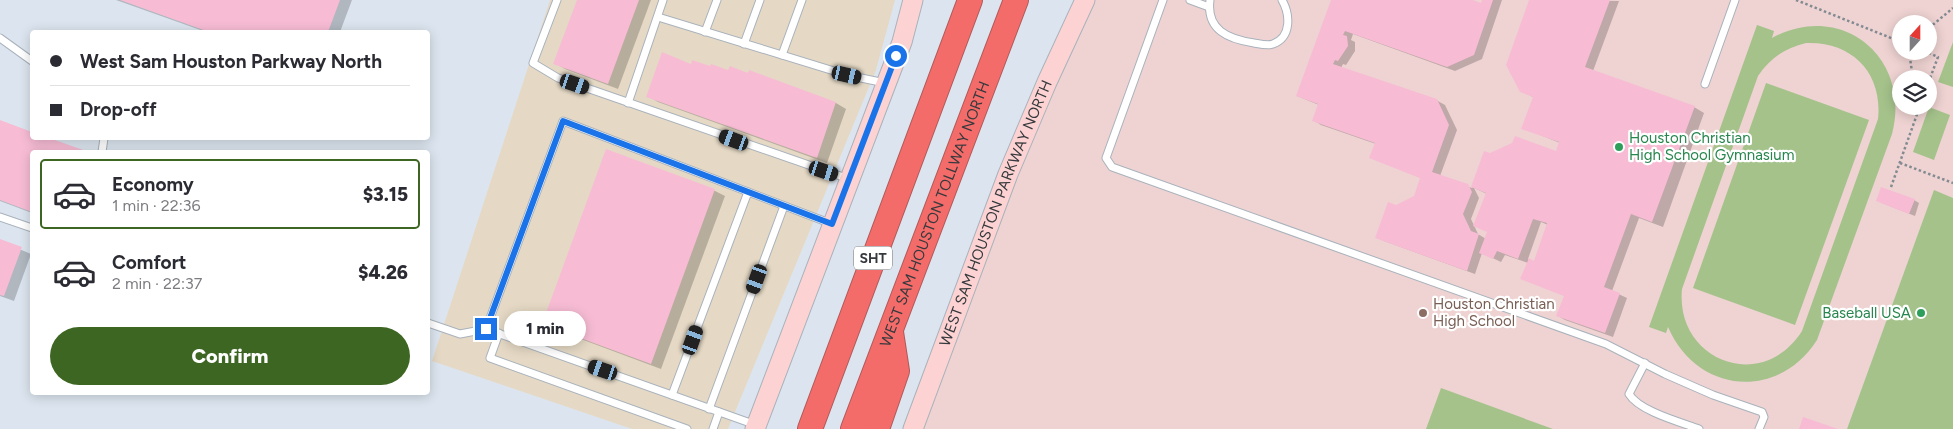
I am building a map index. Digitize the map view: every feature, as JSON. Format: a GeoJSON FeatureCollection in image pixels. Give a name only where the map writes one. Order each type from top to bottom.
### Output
{"type":"FeatureCollection","features":[{"type":"Feature","properties":{"kind":"highway","name":"SHT"},"geometry":{"type":"LineString","coordinates":[[810,429],[970,0]]}},
{"type":"Feature","properties":{"kind":"highway","name":"WEST SAM HOUSTON TOLLWAY NORTH"},"geometry":{"type":"LineString","coordinates":[[853,429],[1016,0]]}},
{"type":"Feature","properties":{"kind":"highway"},"geometry":{"type":"LineString","coordinates":[[877,429],[897,372],[890,331]]}},
{"type":"Feature","properties":{"kind":"highway"},"geometry":{"type":"LineString","coordinates":[[805,429],[826,385]]}},
{"type":"Feature","properties":{"kind":"main road"},"geometry":{"type":"LineString","coordinates":[[756,427],[902,42],[913,0]]}},
{"type":"Feature","properties":{"kind":"main road","name":"WEST SAM HOUSTON PARKWAY NORTH"},"geometry":{"type":"LineString","coordinates":[[913,429],[1008,174],[1046,82],[1085,0]]}},
{"type":"Feature","properties":{"kind":"lane"},"geometry":{"type":"LineString","coordinates":[[556,0],[533,64],[558,78],[850,180]]}},
{"type":"Feature","properties":{"kind":"lane"},"geometry":{"type":"LineString","coordinates":[[628,103],[664,0]]}},
{"type":"Feature","properties":{"kind":"lane"},"geometry":{"type":"LineString","coordinates":[[705,32],[717,0]]}},
{"type":"Feature","properties":{"kind":"lane"},"geometry":{"type":"LineString","coordinates":[[744,44],[760,0]]}},
{"type":"Feature","properties":{"kind":"lane"},"geometry":{"type":"LineString","coordinates":[[782,55],[802,0]]}},
{"type":"Feature","properties":{"kind":"lane"},"geometry":{"type":"LineString","coordinates":[[1163,0],[1106,158],[1112,167],[1606,344],[1713,395],[1762,412],[1764,417],[1759,429]]}},
{"type":"Feature","properties":{"kind":"lane"},"geometry":{"type":"LineString","coordinates":[[1190,0],[1210,4],[1209,16],[1217,28],[1227,36],[1263,45],[1273,44],[1282,38],[1286,31],[1288,22],[1287,8],[1282,0]]}},
{"type":"Feature","properties":{"kind":"lane"},"geometry":{"type":"LineString","coordinates":[[1705,84],[1735,0]]}},
{"type":"Feature","properties":{"kind":"lane"},"geometry":{"type":"LineString","coordinates":[[658,17],[847,75],[886,84]]}},
{"type":"Feature","properties":{"kind":"lane"},"geometry":{"type":"LineString","coordinates":[[0,38],[30,60]]}},
{"type":"Feature","properties":{"kind":"lane"},"geometry":{"type":"LineString","coordinates":[[486,329],[563,121],[832,224]]}},
{"type":"Feature","properties":{"kind":"lane"},"geometry":{"type":"LineString","coordinates":[[672,395],[748,192]]}},
{"type":"Feature","properties":{"kind":"lane"},"geometry":{"type":"LineString","coordinates":[[709,409],[784,206]]}},
{"type":"Feature","properties":{"kind":"lane"},"geometry":{"type":"LineString","coordinates":[[0,217],[30,227]]}},
{"type":"Feature","properties":{"kind":"lane"},"geometry":{"type":"LineString","coordinates":[[430,323],[460,334],[486,329],[499,333],[756,427]]}},
{"type":"Feature","properties":{"kind":"lane"},"geometry":{"type":"LineString","coordinates":[[499,333],[490,358],[686,429]]}},
{"type":"Feature","properties":{"kind":"lane"},"geometry":{"type":"LineString","coordinates":[[1644,363],[1629,394],[1633,400],[1646,408],[1699,429]]}},
{"type":"Feature","properties":{"kind":"lane"},"geometry":{"type":"LineString","coordinates":[[713,429],[719,412]]}},
{"type":"Feature","properties":{"kind":"path"},"geometry":{"type":"LineString","coordinates":[[1796,0],[1892,38]]}},
{"type":"Feature","properties":{"kind":"path"},"geometry":{"type":"LineString","coordinates":[[1938,20],[1953,8]]}},
{"type":"Feature","properties":{"kind":"path"},"geometry":{"type":"LineString","coordinates":[[1891,187],[1917,115]]}},
{"type":"Feature","properties":{"kind":"path"},"geometry":{"type":"LineString","coordinates":[[1900,163],[1953,183]]}},
{"type":"Feature","properties":{"kind":"shaded area"},"geometry":{"type":"Polygon","coordinates":[[[550,0],[895,0],[876,70],[728,429],[632,429],[432,361],[550,0]]]}},
{"type":"Feature","properties":{"kind":"shaded area","name":"Houston Christian High School"},"geometry":{"type":"Polygon","coordinates":[[[1085,0],[1953,0],[1953,198],[1934,191],[1847,429],[913,429],[1085,0]]]}},
{"type":"Feature","properties":{"kind":"green space"},"geometry":{"type":"Polygon","coordinates":[[[1757,25],[1774,31],[1772,38],[1798,28],[1823,26],[1846,32],[1866,43],[1881,60],[1892,82],[1892,115],[1894,115],[1892,134],[1817,340],[1801,360],[1781,373],[1760,380],[1739,382],[1718,377],[1698,366],[1681,349],[1668,327],[1666,333],[1649,327],[1757,25]],[[1806,43],[1791,48],[1773,59],[1758,76],[1682,289],[1684,314],[1692,335],[1706,351],[1724,361],[1745,364],[1765,361],[1785,350],[1802,331],[1878,119],[1878,102],[1870,74],[1850,54],[1823,44],[1806,43]]]}},
{"type":"Feature","properties":{"kind":"green space"},"geometry":{"type":"Polygon","coordinates":[[[1953,42],[1953,87],[1938,82],[1953,42]]]}},
{"type":"Feature","properties":{"kind":"green space"},"geometry":{"type":"Polygon","coordinates":[[[1766,83],[1869,120],[1795,325],[1693,288],[1766,83]]]}},
{"type":"Feature","properties":{"kind":"green space"},"geometry":{"type":"Polygon","coordinates":[[[1937,110],[1950,115],[1934,160],[1913,152],[1926,115],[1937,115],[1937,110]]]}},
{"type":"Feature","properties":{"kind":"green space","name":"Baseball USA"},"geometry":{"type":"Polygon","coordinates":[[[1934,190],[1953,198],[1953,429],[1847,429],[1934,190]]]}},
{"type":"Feature","properties":{"kind":"green space"},"geometry":{"type":"Polygon","coordinates":[[[1441,388],[1553,429],[1426,429],[1441,388]]]}},
{"type":"Feature","properties":{"kind":"building"},"geometry":{"type":"Polygon","coordinates":[[[120,0],[340,0],[329,30],[203,30],[120,0]]]}},
{"type":"Feature","properties":{"kind":"building"},"geometry":{"type":"Polygon","coordinates":[[[577,0],[639,0],[608,84],[553,64],[577,0]]]}},
{"type":"Feature","properties":{"kind":"building"},"geometry":{"type":"Polygon","coordinates":[[[1331,0],[1473,0],[1481,3],[1482,0],[1493,0],[1474,55],[1447,67],[1345,31],[1343,35],[1347,36],[1348,46],[1338,61],[1335,60],[1333,64],[1437,99],[1449,125],[1432,172],[1468,184],[1472,192],[1463,214],[1471,231],[1479,234],[1467,271],[1375,238],[1388,202],[1396,205],[1414,196],[1420,178],[1369,158],[1375,143],[1312,121],[1318,104],[1296,96],[1331,0]]]}},
{"type":"Feature","properties":{"kind":"building"},"geometry":{"type":"Polygon","coordinates":[[[1529,0],[1610,0],[1585,67],[1695,106],[1652,222],[1631,214],[1604,287],[1620,293],[1605,333],[1556,316],[1564,296],[1520,279],[1529,258],[1534,261],[1547,223],[1533,219],[1518,259],[1497,251],[1493,259],[1479,253],[1487,232],[1473,226],[1486,193],[1471,187],[1484,151],[1490,153],[1512,143],[1515,136],[1556,151],[1559,142],[1521,129],[1533,97],[1520,92],[1506,65],[1529,0]]]}},
{"type":"Feature","properties":{"kind":"building"},"geometry":{"type":"Polygon","coordinates":[[[662,52],[691,64],[692,60],[728,70],[730,66],[748,73],[749,70],[836,102],[817,158],[646,97],[662,52]]]}},
{"type":"Feature","properties":{"kind":"building"},"geometry":{"type":"Polygon","coordinates":[[[0,120],[30,131],[30,140],[55,140],[83,150],[30,150],[30,211],[0,200],[0,120]]]}},
{"type":"Feature","properties":{"kind":"building"},"geometry":{"type":"Polygon","coordinates":[[[606,149],[715,189],[651,364],[542,324],[606,149]]]}},
{"type":"Feature","properties":{"kind":"building"},"geometry":{"type":"Polygon","coordinates":[[[1881,187],[1915,199],[1909,214],[1876,201],[1881,187]]]}},
{"type":"Feature","properties":{"kind":"building"},"geometry":{"type":"Polygon","coordinates":[[[0,239],[22,247],[4,296],[0,295],[0,239]]]}},
{"type":"Feature","properties":{"kind":"building"},"geometry":{"type":"Polygon","coordinates":[[[1803,417],[1838,429],[1799,429],[1803,417]]]}},
{"type":"Feature","properties":{"kind":"place","name":"Houston Christian High School Gymnasium"},"geometry":{"type":"Point","coordinates":[1619,147]}},
{"type":"Feature","properties":{"kind":"place","name":"Houston Christian High School"},"geometry":{"type":"Point","coordinates":[1423,313]}},
{"type":"Feature","properties":{"kind":"place","name":"Baseball USA"},"geometry":{"type":"Point","coordinates":[1921,313]}},
{"type":"Feature","properties":{"kind":"route"},"geometry":{"type":"LineString","coordinates":[[486,329],[563,121],[832,224],[896,56]]}}]}
